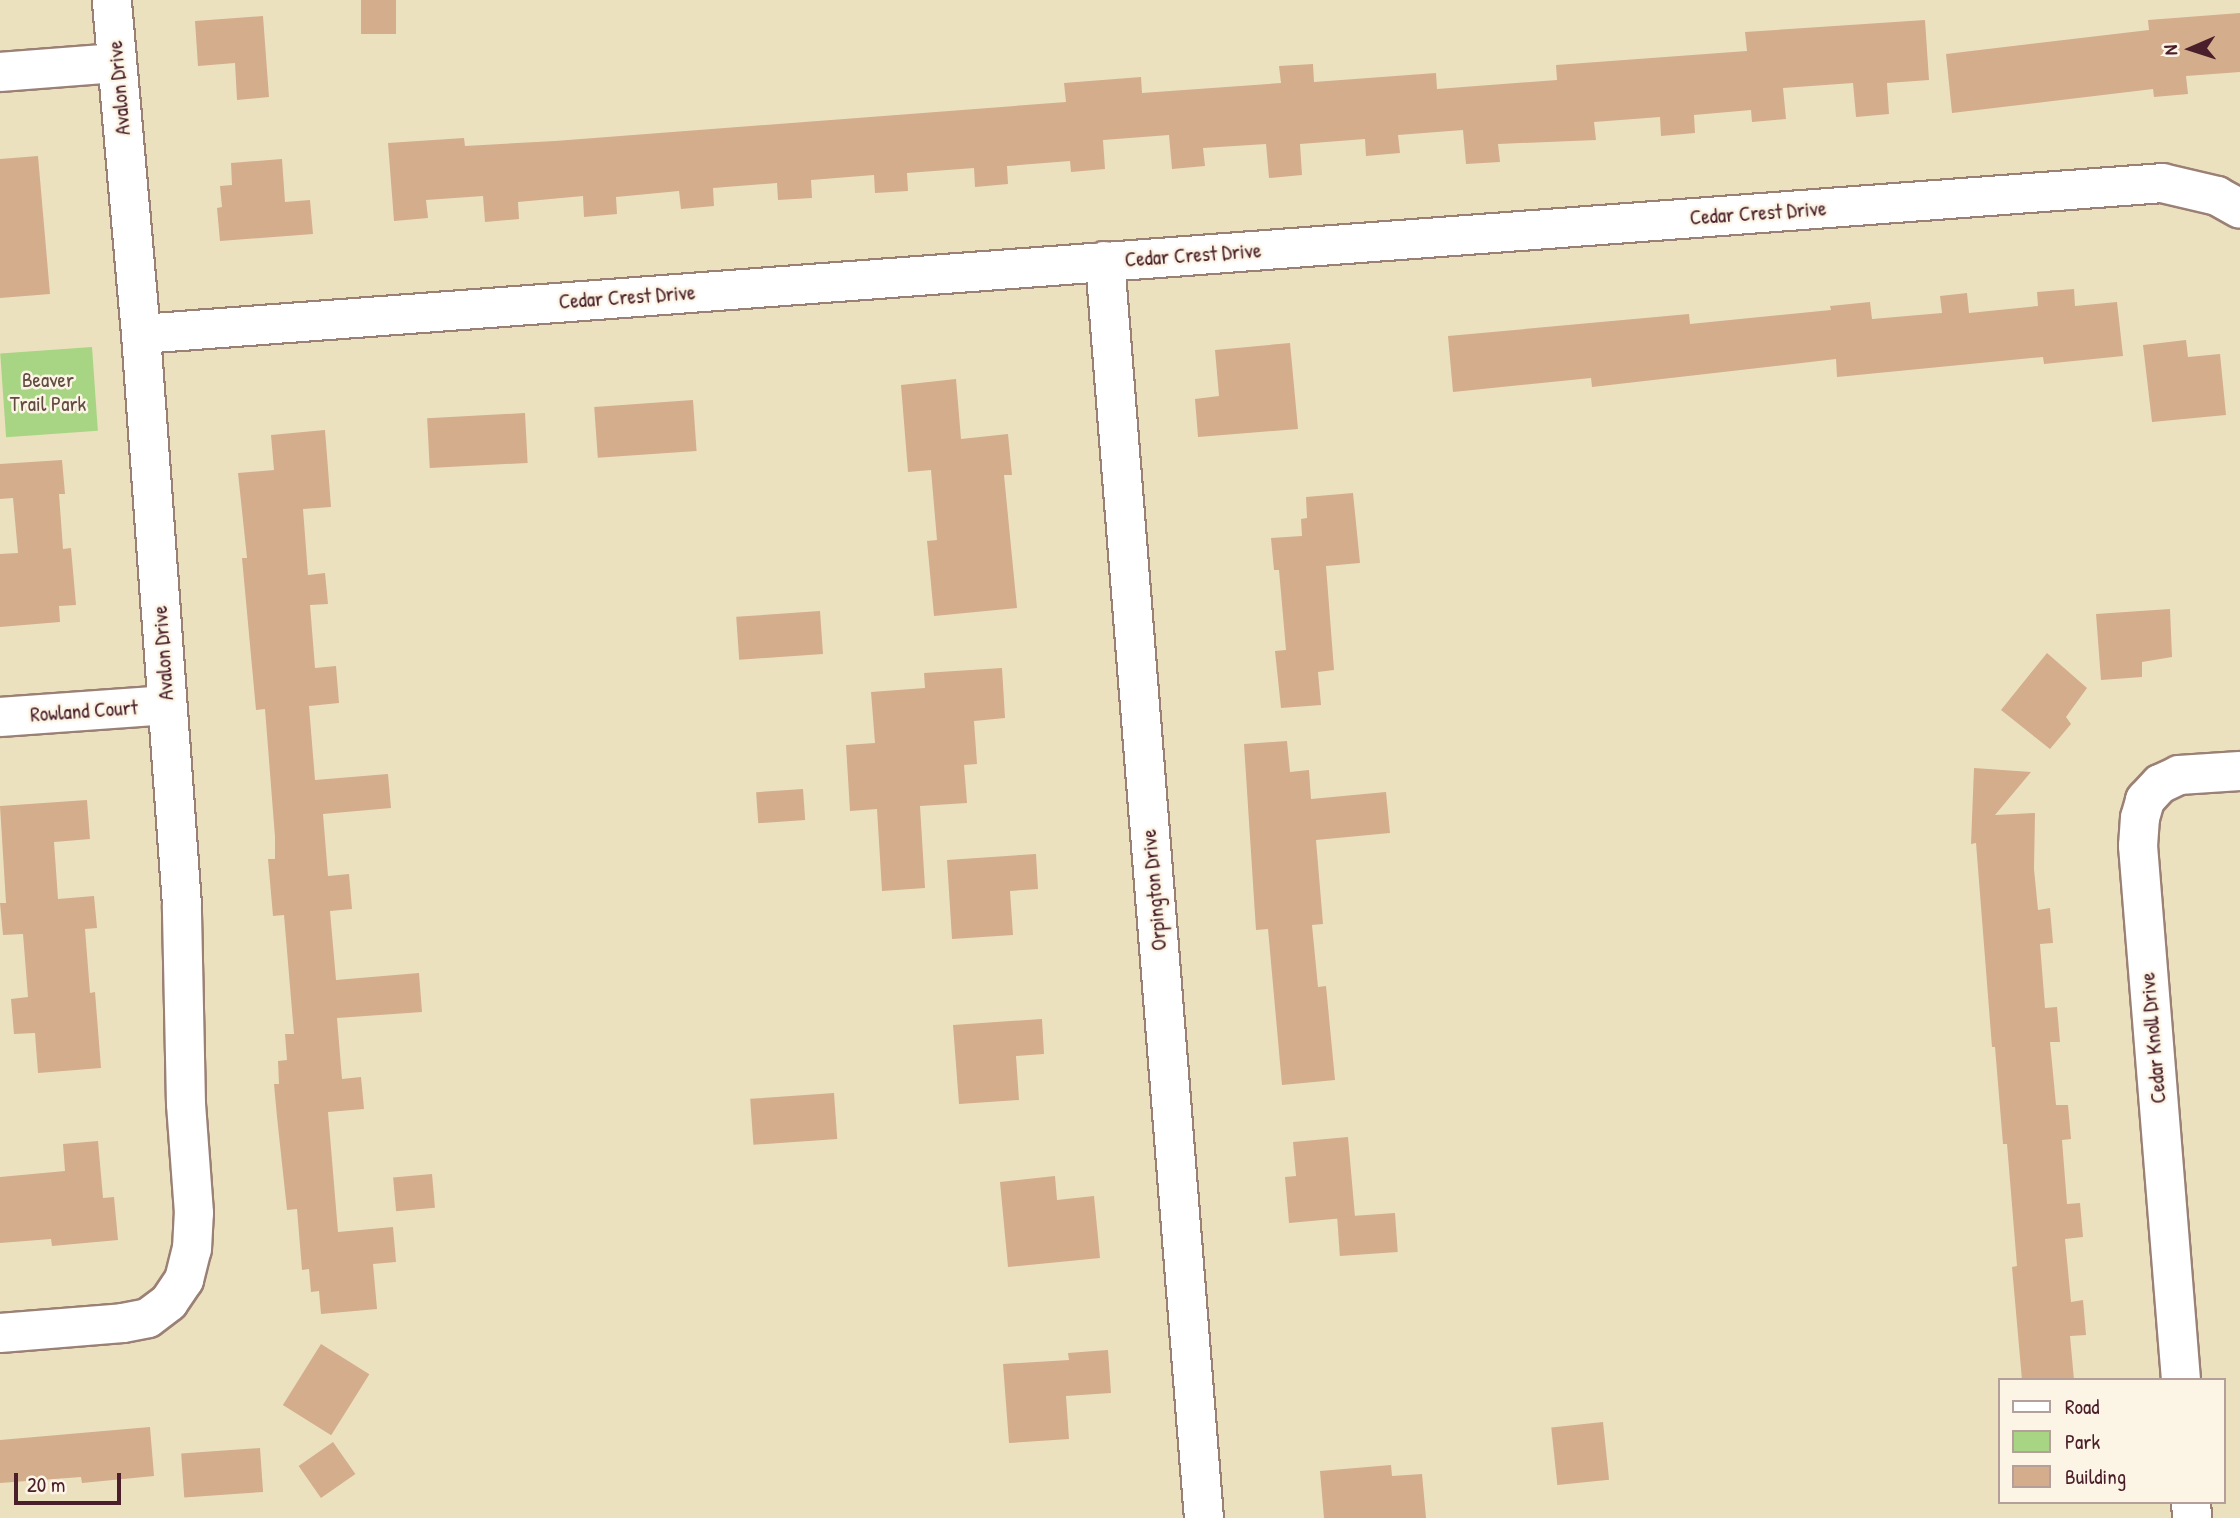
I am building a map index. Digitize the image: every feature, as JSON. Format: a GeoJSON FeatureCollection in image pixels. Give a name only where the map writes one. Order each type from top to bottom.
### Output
{"type":"FeatureCollection","features":[{"type":"Feature","properties":{"kind":"street","name":"Avalon Drive"},"geometry":{"type":"LineString","coordinates":[[0,1333],[123,1323],[148,1318],[169,1302],[184,1280],[192,1249],[194,1213],[186,1104],[182,905],[141,334],[112,0]]}},
{"type":"Feature","properties":{"kind":"street"},"geometry":{"type":"LineString","coordinates":[[0,72],[117,63]]}},
{"type":"Feature","properties":{"kind":"street","name":"Cedar Crest Drive"},"geometry":{"type":"LineString","coordinates":[[141,334],[2162,183],[2217,196],[2240,209]]}},
{"type":"Feature","properties":{"kind":"street","name":"Orpington Drive"},"geometry":{"type":"LineString","coordinates":[[1105,261],[1204,1518]]}},
{"type":"Feature","properties":{"kind":"street","name":"Rowland Court"},"geometry":{"type":"LineString","coordinates":[[0,717],[167,705]]}},
{"type":"Feature","properties":{"kind":"street","name":"Cedar Knoll Drive"},"geometry":{"type":"LineString","coordinates":[[2181,1378],[2138,846],[2140,818],[2145,800],[2160,784],[2179,775],[2240,771]]}},
{"type":"Feature","properties":{"kind":"green space","name":"Beaver Trail Park"},"geometry":{"type":"Polygon","coordinates":[[[92,347],[98,431],[6,437],[0,353],[92,347]]]}},
{"type":"Feature","properties":{"kind":"building"},"geometry":{"type":"Polygon","coordinates":[[[361,0],[396,0],[396,34],[361,34],[361,0]]]}},
{"type":"Feature","properties":{"kind":"building"},"geometry":{"type":"Polygon","coordinates":[[[2240,13],[2240,72],[2186,76],[2188,94],[2154,97],[2153,89],[1952,113],[1946,54],[2149,30],[2148,20],[2240,13]]]}},
{"type":"Feature","properties":{"kind":"building"},"geometry":{"type":"Polygon","coordinates":[[[263,16],[269,97],[237,100],[235,63],[198,66],[195,21],[263,16]]]}},
{"type":"Feature","properties":{"kind":"building"},"geometry":{"type":"Polygon","coordinates":[[[1925,20],[1929,80],[1887,83],[1889,114],[1856,117],[1853,83],[1783,88],[1786,119],[1752,122],[1751,110],[1694,115],[1695,133],[1661,136],[1660,117],[1594,122],[1596,140],[1498,144],[1500,162],[1466,164],[1463,130],[1398,135],[1400,153],[1366,156],[1365,139],[1300,144],[1302,175],[1269,178],[1266,144],[1203,148],[1205,166],[1172,169],[1169,135],[1103,140],[1105,169],[1071,172],[1070,161],[1007,166],[1008,184],[975,187],[974,168],[907,173],[908,191],[875,193],[874,175],[811,180],[812,198],[778,200],[777,183],[713,188],[714,206],[681,209],[679,191],[616,197],[617,214],[584,217],[583,196],[518,202],[519,219],[485,222],[483,196],[426,200],[428,218],[394,221],[388,143],[464,138],[465,146],[555,141],[1066,102],[1064,83],[1141,77],[1142,93],[1281,83],[1279,66],[1313,64],[1314,82],[1436,73],[1437,89],[1557,80],[1556,65],[1747,51],[1745,32],[1925,20]]]}},
{"type":"Feature","properties":{"kind":"building"},"geometry":{"type":"Polygon","coordinates":[[[38,156],[50,294],[0,298],[0,159],[38,156]]]}},
{"type":"Feature","properties":{"kind":"building"},"geometry":{"type":"Polygon","coordinates":[[[282,159],[285,202],[310,200],[313,234],[220,241],[217,208],[222,207],[220,186],[232,185],[231,163],[282,159]]]}},
{"type":"Feature","properties":{"kind":"building"},"geometry":{"type":"Polygon","coordinates":[[[2074,289],[2075,306],[2117,302],[2123,356],[2044,364],[2043,357],[1837,377],[1836,359],[1592,387],[1591,378],[1453,392],[1448,336],[1689,314],[1690,324],[1831,310],[1830,306],[1870,302],[1872,319],[1942,313],[1940,296],[1967,293],[1969,313],[2038,306],[2037,292],[2074,289]]]}},
{"type":"Feature","properties":{"kind":"building"},"geometry":{"type":"Polygon","coordinates":[[[2186,340],[2188,357],[2220,354],[2226,415],[2152,422],[2143,345],[2186,340]]]}},
{"type":"Feature","properties":{"kind":"building"},"geometry":{"type":"Polygon","coordinates":[[[1290,343],[1298,429],[1198,437],[1195,399],[1219,396],[1215,350],[1290,343]]]}},
{"type":"Feature","properties":{"kind":"building"},"geometry":{"type":"Polygon","coordinates":[[[956,379],[961,439],[1008,434],[1012,475],[1004,475],[1017,608],[934,616],[927,541],[937,540],[931,470],[908,472],[901,385],[956,379]]]}},
{"type":"Feature","properties":{"kind":"building"},"geometry":{"type":"Polygon","coordinates":[[[693,400],[697,451],[598,458],[594,407],[693,400]]]}},
{"type":"Feature","properties":{"kind":"building"},"geometry":{"type":"Polygon","coordinates":[[[525,413],[528,463],[430,468],[427,418],[525,413]]]}},
{"type":"Feature","properties":{"kind":"building"},"geometry":{"type":"Polygon","coordinates":[[[325,430],[331,507],[303,509],[308,575],[325,573],[328,604],[310,605],[315,668],[336,666],[339,703],[309,706],[315,780],[388,774],[391,808],[323,814],[328,876],[349,874],[352,909],[330,911],[336,980],[419,973],[422,1012],[337,1018],[342,1079],[361,1077],[364,1109],[328,1112],[338,1232],[393,1227],[396,1262],[373,1264],[377,1309],[321,1314],[319,1291],[311,1292],[309,1269],[302,1270],[297,1209],[287,1210],[277,1117],[274,1084],[279,1084],[278,1061],[287,1060],[285,1034],[294,1034],[284,915],[273,916],[268,859],[275,859],[275,837],[265,709],[256,710],[242,558],[247,558],[238,473],[274,470],[271,435],[325,430]]]}},
{"type":"Feature","properties":{"kind":"building"},"geometry":{"type":"Polygon","coordinates":[[[62,460],[65,494],[59,494],[63,549],[71,548],[76,605],[59,606],[60,622],[0,627],[0,554],[18,553],[13,498],[0,499],[0,464],[62,460]]]}},
{"type":"Feature","properties":{"kind":"building"},"geometry":{"type":"Polygon","coordinates":[[[1353,493],[1360,563],[1326,566],[1334,670],[1318,672],[1321,705],[1281,708],[1275,651],[1286,650],[1279,570],[1274,570],[1271,538],[1302,536],[1301,519],[1307,518],[1306,497],[1353,493]]]}},
{"type":"Feature","properties":{"kind":"building"},"geometry":{"type":"Polygon","coordinates":[[[2170,609],[2172,657],[2142,662],[2142,677],[2101,680],[2096,614],[2170,609]]]}},
{"type":"Feature","properties":{"kind":"building"},"geometry":{"type":"Polygon","coordinates":[[[820,611],[823,654],[739,660],[736,617],[820,611]]]}},
{"type":"Feature","properties":{"kind":"building"},"geometry":{"type":"Polygon","coordinates":[[[2047,653],[2087,688],[2066,717],[2071,724],[2050,749],[2001,710],[2047,653]]]}},
{"type":"Feature","properties":{"kind":"building"},"geometry":{"type":"Polygon","coordinates":[[[1002,668],[1005,718],[974,721],[977,764],[964,765],[967,803],[920,806],[925,888],[882,891],[877,809],[850,811],[846,745],[875,743],[871,692],[925,688],[924,673],[1002,668]]]}},
{"type":"Feature","properties":{"kind":"building"},"geometry":{"type":"Polygon","coordinates":[[[1287,741],[1290,772],[1309,770],[1311,799],[1386,792],[1390,833],[1316,840],[1323,924],[1312,925],[1318,987],[1326,986],[1335,1080],[1282,1085],[1268,929],[1256,930],[1244,744],[1287,741]]]}},
{"type":"Feature","properties":{"kind":"building"},"geometry":{"type":"Polygon","coordinates":[[[1974,768],[2031,772],[1995,815],[2035,813],[2034,869],[2038,910],[2050,908],[2053,943],[2040,944],[2045,1008],[2057,1007],[2060,1042],[2050,1042],[2056,1105],[2068,1105],[2071,1139],[2062,1140],[2067,1204],[2080,1203],[2083,1237],[2065,1239],[2071,1302],[2083,1300],[2086,1335],[2070,1336],[2074,1378],[2022,1378],[2012,1267],[2017,1266],[2007,1144],[2003,1144],[1995,1047],[1992,1047],[1976,843],[1971,844],[1974,768]]]}},
{"type":"Feature","properties":{"kind":"building"},"geometry":{"type":"Polygon","coordinates":[[[803,789],[805,820],[758,823],[756,792],[803,789]]]}},
{"type":"Feature","properties":{"kind":"building"},"geometry":{"type":"Polygon","coordinates":[[[87,800],[90,839],[54,842],[58,899],[94,896],[97,928],[85,929],[90,993],[95,992],[101,1068],[38,1073],[35,1033],[14,1034],[11,999],[28,997],[23,934],[3,935],[0,903],[6,903],[0,806],[87,800]]]}},
{"type":"Feature","properties":{"kind":"building"},"geometry":{"type":"Polygon","coordinates":[[[1036,854],[1038,889],[1010,891],[1013,935],[952,939],[947,860],[1036,854]]]}},
{"type":"Feature","properties":{"kind":"building"},"geometry":{"type":"Polygon","coordinates":[[[1042,1019],[1044,1054],[1016,1056],[1019,1100],[959,1104],[953,1025],[1042,1019]]]}},
{"type":"Feature","properties":{"kind":"building"},"geometry":{"type":"Polygon","coordinates":[[[834,1093],[837,1139],[753,1145],[750,1099],[834,1093]]]}},
{"type":"Feature","properties":{"kind":"building"},"geometry":{"type":"Polygon","coordinates":[[[1348,1137],[1355,1217],[1289,1223],[1285,1177],[1296,1176],[1293,1142],[1348,1137]]]}},
{"type":"Feature","properties":{"kind":"building"},"geometry":{"type":"Polygon","coordinates":[[[98,1141],[103,1198],[114,1197],[118,1240],[52,1246],[51,1239],[0,1243],[0,1177],[65,1171],[63,1144],[98,1141]]]}},
{"type":"Feature","properties":{"kind":"building"},"geometry":{"type":"Polygon","coordinates":[[[432,1174],[435,1208],[396,1211],[393,1177],[432,1174]]]}},
{"type":"Feature","properties":{"kind":"building"},"geometry":{"type":"Polygon","coordinates":[[[1055,1176],[1057,1200],[1094,1196],[1100,1258],[1008,1267],[1000,1182],[1055,1176]]]}},
{"type":"Feature","properties":{"kind":"building"},"geometry":{"type":"Polygon","coordinates":[[[1395,1213],[1398,1252],[1340,1256],[1337,1217],[1395,1213]]]}},
{"type":"Feature","properties":{"kind":"building"},"geometry":{"type":"Polygon","coordinates":[[[321,1344],[369,1374],[331,1435],[283,1405],[321,1344]]]}},
{"type":"Feature","properties":{"kind":"building"},"geometry":{"type":"Polygon","coordinates":[[[1108,1350],[1111,1393],[1066,1396],[1069,1439],[1009,1443],[1003,1364],[1069,1360],[1068,1353],[1108,1350]]]}},
{"type":"Feature","properties":{"kind":"building"},"geometry":{"type":"Polygon","coordinates":[[[1603,1422],[1609,1480],[1557,1485],[1551,1427],[1603,1422]]]}},
{"type":"Feature","properties":{"kind":"building"},"geometry":{"type":"Polygon","coordinates":[[[150,1427],[154,1476],[82,1483],[81,1477],[0,1483],[0,1440],[150,1427]]]}},
{"type":"Feature","properties":{"kind":"building"},"geometry":{"type":"Polygon","coordinates":[[[333,1442],[355,1474],[321,1498],[299,1466],[333,1442]]]}},
{"type":"Feature","properties":{"kind":"building"},"geometry":{"type":"Polygon","coordinates":[[[260,1448],[263,1492],[184,1497],[181,1454],[260,1448]]]}},
{"type":"Feature","properties":{"kind":"building"},"geometry":{"type":"Polygon","coordinates":[[[1391,1465],[1392,1476],[1422,1474],[1426,1518],[1324,1518],[1320,1471],[1391,1465]]]}}]}
